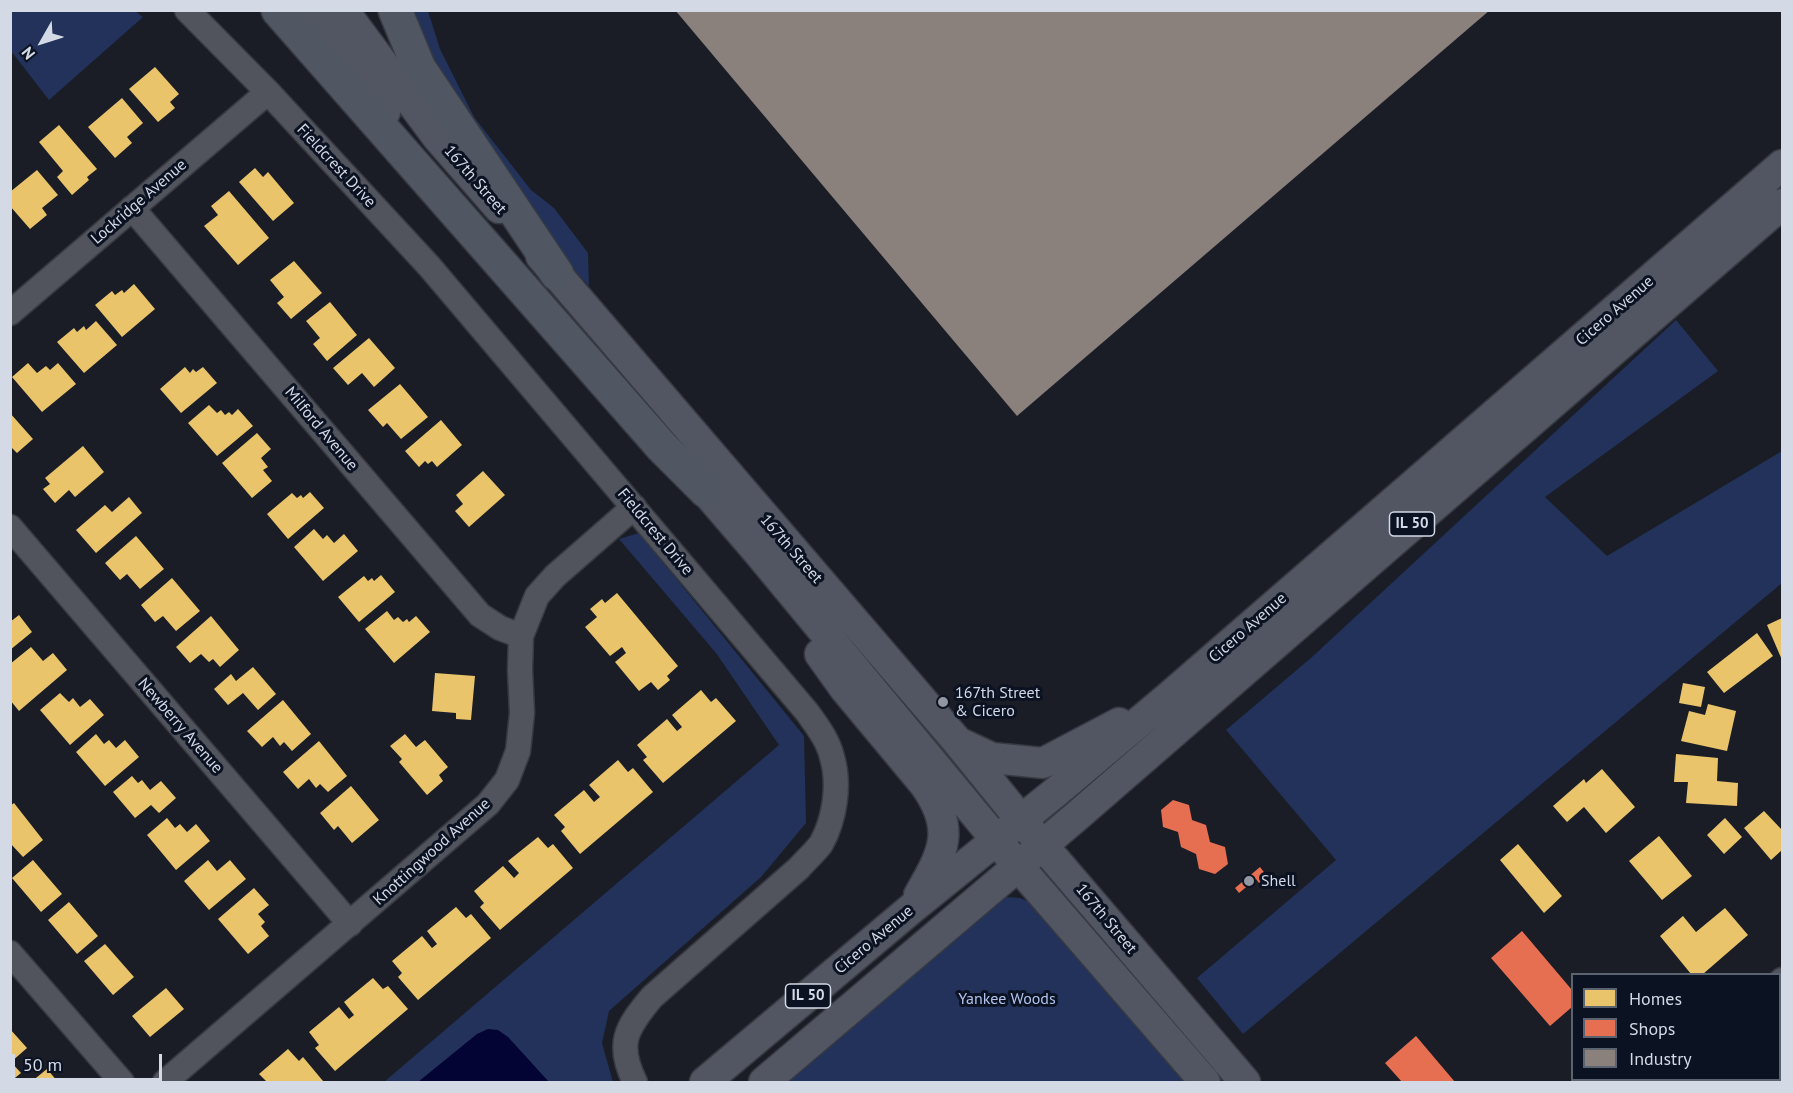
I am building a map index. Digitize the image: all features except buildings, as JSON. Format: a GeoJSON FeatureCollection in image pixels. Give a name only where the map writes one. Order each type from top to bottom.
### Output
{"type":"FeatureCollection","features":[{"type":"Feature","properties":{"kind":"highway"},"geometry":{"type":"LineString","coordinates":[[278,10],[662,447],[706,491]]}},
{"type":"Feature","properties":{"kind":"highway"},"geometry":{"type":"LineString","coordinates":[[395,10],[419,68],[557,274]]}},
{"type":"Feature","properties":{"kind":"main road","name":"167th Street"},"geometry":{"type":"LineString","coordinates":[[310,10],[416,155],[758,552],[1018,866],[1205,1083]]}},
{"type":"Feature","properties":{"kind":"main road","name":"167th Street"},"geometry":{"type":"LineString","coordinates":[[343,10],[438,138],[957,741],[1021,820],[1245,1083]]}},
{"type":"Feature","properties":{"kind":"main road","name":"Cicero Avenue"},"geometry":{"type":"LineString","coordinates":[[705,1083],[911,909],[1170,696],[1782,165]]}},
{"type":"Feature","properties":{"kind":"main road","name":"Cicero Avenue"},"geometry":{"type":"LineString","coordinates":[[764,1083],[1043,845],[1782,204]]}},
{"type":"Feature","properties":{"kind":"main road"},"geometry":{"type":"LineString","coordinates":[[758,552],[778,594],[845,689],[935,799],[941,813],[944,831],[943,845],[937,864],[911,909]]}},
{"type":"Feature","properties":{"kind":"main road"},"geometry":{"type":"LineString","coordinates":[[957,741],[992,758],[1043,763],[1170,696]]}},
{"type":"Feature","properties":{"kind":"street","name":"Fieldcrest Drive"},"geometry":{"type":"LineString","coordinates":[[187,10],[268,92],[429,266],[819,728],[832,757],[836,785],[829,825],[820,845],[799,868],[652,997],[635,1016],[625,1038],[626,1064],[634,1083]]}},
{"type":"Feature","properties":{"kind":"street","name":"Lockridge Avenue"},"geometry":{"type":"LineString","coordinates":[[10,313],[268,92]]}},
{"type":"Feature","properties":{"kind":"street","name":"Milford Avenue"},"geometry":{"type":"LineString","coordinates":[[132,208],[480,615],[500,628],[521,636]]}},
{"type":"Feature","properties":{"kind":"street","name":"Knottingwood Avenue"},"geometry":{"type":"LineString","coordinates":[[165,1083],[488,804],[507,780],[518,752],[521,723],[521,636],[537,596],[555,576],[634,507]]}},
{"type":"Feature","properties":{"kind":"street","name":"Newberry Avenue"},"geometry":{"type":"LineString","coordinates":[[10,527],[350,924]]}},
{"type":"Feature","properties":{"kind":"street"},"geometry":{"type":"LineString","coordinates":[[10,953],[122,1083]]}},
{"type":"Feature","properties":{"kind":"green space"},"geometry":{"type":"Polygon","coordinates":[[[10,11],[135,11],[143,17],[49,100],[11,51],[10,11]]]}},
{"type":"Feature","properties":{"kind":"green space"},"geometry":{"type":"Polygon","coordinates":[[[407,11],[428,11],[440,49],[474,117],[531,190],[554,208],[588,253],[589,286],[556,250],[447,99],[407,11]]]}},
{"type":"Feature","properties":{"kind":"green space"},"geometry":{"type":"Polygon","coordinates":[[[1676,320],[1718,371],[1545,497],[1607,556],[1782,451],[1782,583],[1243,1034],[1197,978],[1336,860],[1226,730],[1312,657],[1676,320]]]}},
{"type":"Feature","properties":{"kind":"green space"},"geometry":{"type":"Polygon","coordinates":[[[639,533],[804,736],[806,823],[761,877],[609,1011],[602,1043],[613,1082],[384,1082],[779,745],[716,653],[619,539],[639,533]]]}},
{"type":"Feature","properties":{"kind":"green space","name":"Yankee Woods"},"geometry":{"type":"Polygon","coordinates":[[[1005,897],[1020,898],[1034,904],[1189,1082],[782,1082],[988,903],[1005,897]]]}},
{"type":"Feature","properties":{"kind":"shaded area"},"geometry":{"type":"Polygon","coordinates":[[[488,1029],[498,1030],[508,1037],[549,1082],[418,1082],[477,1034],[488,1029]]]}},
{"type":"Feature","properties":{"kind":"place","name":"167th Street & Cicero"},"geometry":{"type":"Point","coordinates":[943,702]}},
{"type":"Feature","properties":{"kind":"place","name":"Shell"},"geometry":{"type":"Point","coordinates":[1249,881]}}]}
